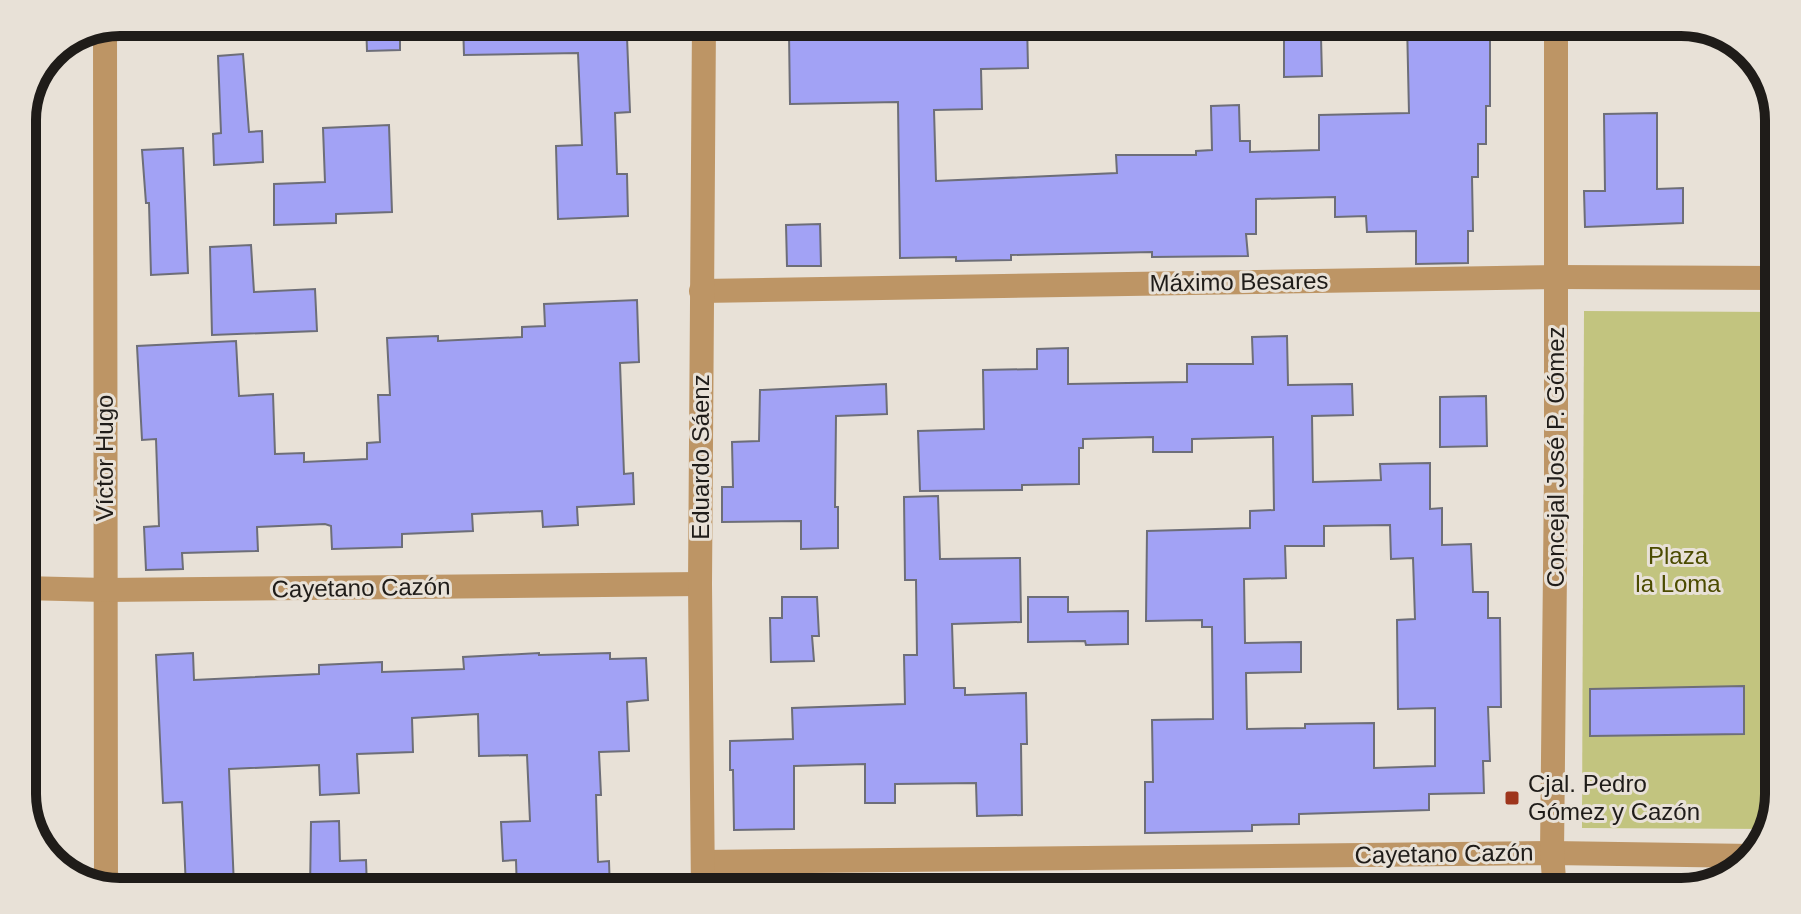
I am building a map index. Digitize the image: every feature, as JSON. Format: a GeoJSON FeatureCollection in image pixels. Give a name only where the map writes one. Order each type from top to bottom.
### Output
{"type":"FeatureCollection","features":[{"type":"Feature","properties":{"kind":"street","name":"Eduardo Sáenz"},"geometry":{"type":"LineString","coordinates":[[703,878],[700,584],[704,36]]}},
{"type":"Feature","properties":{"kind":"street","name":"Concejal José P. Gómez"},"geometry":{"type":"LineString","coordinates":[[1554,878],[1556,36]]}},
{"type":"Feature","properties":{"kind":"street","name":"Víctor Hugo"},"geometry":{"type":"LineString","coordinates":[[105,38],[106,876]]}},
{"type":"Feature","properties":{"kind":"street","name":"Máximo Besares"},"geometry":{"type":"LineString","coordinates":[[701,291],[1557,277],[1765,278]]}},
{"type":"Feature","properties":{"kind":"street","name":"Cayetano Cazón"},"geometry":{"type":"LineString","coordinates":[[36,588],[700,584]]}},
{"type":"Feature","properties":{"kind":"street","name":"Cayetano Cazón"},"geometry":{"type":"LineString","coordinates":[[703,862],[1552,853],[1737,856]]}},
{"type":"Feature","properties":{"kind":"green space","name":"Plaza la Loma"},"geometry":{"type":"Polygon","coordinates":[[[1584,311],[1765,312],[1765,794],[1761,821],[1757,829],[1582,828],[1584,311]]]}},
{"type":"Feature","properties":{"kind":"building"},"geometry":{"type":"Polygon","coordinates":[[[366,36],[400,36],[400,50],[367,51],[366,36]]]}},
{"type":"Feature","properties":{"kind":"building"},"geometry":{"type":"Polygon","coordinates":[[[463,36],[627,37],[630,112],[615,113],[617,174],[627,174],[628,216],[558,219],[556,146],[582,145],[578,53],[464,55],[463,36]]]}},
{"type":"Feature","properties":{"kind":"building"},"geometry":{"type":"Polygon","coordinates":[[[789,36],[1027,36],[1028,68],[981,69],[982,109],[934,110],[936,181],[1117,173],[1116,155],[1196,155],[1196,151],[1212,150],[1211,106],[1239,105],[1240,141],[1250,141],[1250,152],[1319,150],[1319,115],[1409,113],[1407,36],[1490,36],[1490,106],[1486,106],[1486,144],[1478,144],[1478,177],[1472,177],[1473,231],[1468,231],[1468,263],[1416,264],[1416,231],[1367,232],[1366,216],[1335,217],[1335,197],[1256,199],[1256,234],[1246,234],[1248,256],[1152,257],[1152,252],[1011,255],[1011,260],[900,258],[898,102],[790,104],[789,36]]]}},
{"type":"Feature","properties":{"kind":"building"},"geometry":{"type":"Polygon","coordinates":[[[1321,37],[1322,76],[1284,77],[1284,38],[1321,37]]]}},
{"type":"Feature","properties":{"kind":"building"},"geometry":{"type":"Polygon","coordinates":[[[243,54],[249,132],[262,131],[263,162],[214,165],[213,134],[221,133],[218,56],[243,54]]]}},
{"type":"Feature","properties":{"kind":"building"},"geometry":{"type":"Polygon","coordinates":[[[1657,113],[1657,189],[1683,188],[1683,223],[1585,227],[1584,191],[1605,191],[1604,114],[1657,113]]]}},
{"type":"Feature","properties":{"kind":"building"},"geometry":{"type":"Polygon","coordinates":[[[389,125],[392,212],[336,214],[336,223],[274,225],[274,184],[325,182],[323,128],[389,125]]]}},
{"type":"Feature","properties":{"kind":"building"},"geometry":{"type":"Polygon","coordinates":[[[183,148],[188,273],[151,275],[149,203],[146,203],[142,150],[183,148]]]}},
{"type":"Feature","properties":{"kind":"building"},"geometry":{"type":"Polygon","coordinates":[[[820,224],[821,266],[787,266],[786,225],[820,224]]]}},
{"type":"Feature","properties":{"kind":"building"},"geometry":{"type":"Polygon","coordinates":[[[251,245],[254,292],[315,289],[317,331],[212,335],[210,247],[251,245]]]}},
{"type":"Feature","properties":{"kind":"building"},"geometry":{"type":"Polygon","coordinates":[[[637,300],[639,362],[620,363],[624,474],[633,473],[634,504],[577,507],[578,525],[543,527],[542,511],[472,514],[473,531],[402,534],[402,547],[332,549],[331,526],[325,524],[257,527],[258,551],[182,553],[183,569],[146,570],[144,527],[159,526],[156,439],[142,440],[137,346],[236,341],[239,396],[273,394],[275,454],[304,453],[304,462],[367,459],[367,443],[380,442],[378,395],[390,395],[387,338],[438,336],[438,341],[522,337],[522,327],[545,326],[544,304],[637,300]]]}},
{"type":"Feature","properties":{"kind":"building"},"geometry":{"type":"Polygon","coordinates":[[[1287,336],[1288,385],[1352,384],[1353,415],[1312,416],[1313,482],[1381,480],[1380,464],[1430,463],[1430,509],[1442,508],[1442,545],[1471,544],[1473,592],[1488,592],[1488,618],[1500,618],[1501,707],[1488,707],[1490,761],[1483,761],[1484,793],[1429,794],[1429,810],[1299,814],[1299,824],[1252,825],[1252,831],[1145,833],[1145,782],[1153,782],[1152,720],[1213,719],[1212,627],[1202,627],[1202,620],[1146,621],[1147,531],[1250,528],[1250,511],[1274,510],[1273,437],[1192,439],[1192,452],[1153,452],[1153,437],[1083,439],[1083,448],[1079,448],[1079,484],[1022,485],[1022,490],[920,491],[918,431],[984,429],[983,370],[1037,369],[1037,349],[1068,348],[1068,384],[1187,382],[1187,364],[1253,364],[1252,337],[1287,336]],[[1390,525],[1324,526],[1324,546],[1285,546],[1286,578],[1244,579],[1245,643],[1301,642],[1301,672],[1246,673],[1247,729],[1374,723],[1374,768],[1435,766],[1435,708],[1398,709],[1397,620],[1415,619],[1413,558],[1391,559],[1390,525]]]}},
{"type":"Feature","properties":{"kind":"building"},"geometry":{"type":"Polygon","coordinates":[[[886,384],[887,414],[836,416],[838,548],[801,549],[801,521],[722,522],[722,487],[733,487],[732,442],[759,441],[760,390],[886,384]]]}},
{"type":"Feature","properties":{"kind":"building"},"geometry":{"type":"Polygon","coordinates":[[[1486,396],[1487,446],[1440,447],[1440,397],[1486,396]]]}},
{"type":"Feature","properties":{"kind":"building"},"geometry":{"type":"Polygon","coordinates":[[[938,496],[940,559],[1020,558],[1021,622],[952,624],[954,688],[965,688],[965,695],[1026,693],[1027,744],[1021,744],[1022,815],[977,816],[976,783],[895,784],[895,803],[865,803],[865,764],[794,766],[794,829],[734,830],[730,741],[793,739],[792,708],[905,704],[904,655],[917,655],[916,580],[905,580],[904,497],[938,496]]]}},
{"type":"Feature","properties":{"kind":"building"},"geometry":{"type":"Polygon","coordinates":[[[782,597],[817,597],[819,636],[812,636],[814,661],[771,662],[770,618],[782,618],[782,597]]]}},
{"type":"Feature","properties":{"kind":"building"},"geometry":{"type":"Polygon","coordinates":[[[1028,597],[1068,597],[1068,612],[1128,611],[1128,644],[1028,642],[1028,597]]]}},
{"type":"Feature","properties":{"kind":"building"},"geometry":{"type":"Polygon","coordinates":[[[193,653],[194,680],[319,674],[319,665],[382,662],[382,672],[464,669],[463,657],[539,653],[610,653],[610,659],[646,658],[648,700],[627,702],[629,751],[599,752],[601,795],[596,795],[598,862],[609,861],[610,878],[517,878],[516,860],[503,861],[501,822],[530,821],[527,755],[479,756],[478,714],[412,718],[413,752],[357,754],[359,793],[320,795],[319,765],[229,769],[234,878],[186,878],[182,802],[163,803],[156,655],[193,653]]]}},
{"type":"Feature","properties":{"kind":"building"},"geometry":{"type":"Polygon","coordinates":[[[1744,686],[1744,734],[1590,736],[1590,689],[1744,686]]]}},
{"type":"Feature","properties":{"kind":"building"},"geometry":{"type":"Polygon","coordinates":[[[339,821],[340,861],[366,860],[367,878],[310,878],[311,822],[339,821]]]}},
{"type":"Feature","properties":{"kind":"place","name":"Cjal. Pedro Gómez y Cazón"},"geometry":{"type":"Point","coordinates":[1512,798]}}]}
